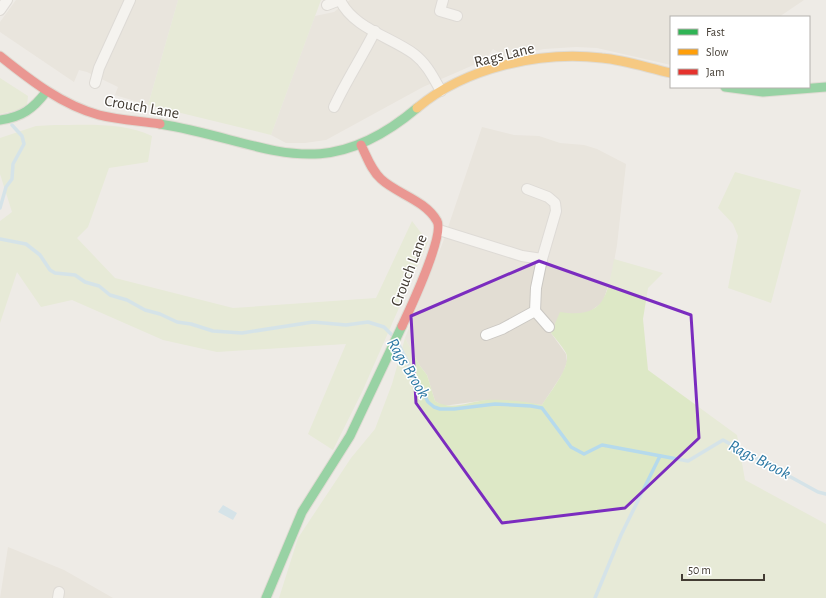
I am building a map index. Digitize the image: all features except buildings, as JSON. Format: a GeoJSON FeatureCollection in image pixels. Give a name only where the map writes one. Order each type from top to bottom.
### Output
{"type":"FeatureCollection","features":[{"type":"Feature","properties":{"kind":"street"},"geometry":{"type":"LineString","coordinates":[[0,10],[7,0]]}},
{"type":"Feature","properties":{"kind":"street"},"geometry":{"type":"LineString","coordinates":[[95,83],[100,68],[130,0]]}},
{"type":"Feature","properties":{"kind":"street"},"geometry":{"type":"LineString","coordinates":[[327,5],[340,0],[346,10],[375,32],[415,55],[430,70],[440,91]]}},
{"type":"Feature","properties":{"kind":"street"},"geometry":{"type":"LineString","coordinates":[[443,0],[440,11],[457,16]]}},
{"type":"Feature","properties":{"kind":"street"},"geometry":{"type":"LineString","coordinates":[[334,107],[375,32]]}},
{"type":"Feature","properties":{"kind":"street","name":"Crouch Lane"},"geometry":{"type":"LineString","coordinates":[[0,56],[46,92],[72,105],[100,115],[207,133],[288,154],[324,155],[361,145],[370,165],[380,178],[391,187],[419,203],[437,221],[439,230],[434,247],[405,320],[350,436],[302,512],[266,598]]}},
{"type":"Feature","properties":{"kind":"street","name":"Rags Lane"},"geometry":{"type":"LineString","coordinates":[[361,145],[399,123],[440,91],[460,82],[503,67],[559,58],[602,58],[670,73]]}},
{"type":"Feature","properties":{"kind":"street"},"geometry":{"type":"LineString","coordinates":[[732,88],[761,92],[798,91],[826,87]]}},
{"type":"Feature","properties":{"kind":"street"},"geometry":{"type":"LineString","coordinates":[[0,120],[24,116],[36,105],[46,92]]}},
{"type":"Feature","properties":{"kind":"street"},"geometry":{"type":"LineString","coordinates":[[527,189],[548,197],[555,203],[555,219],[542,259],[535,293],[535,311],[549,327]]}},
{"type":"Feature","properties":{"kind":"street"},"geometry":{"type":"LineString","coordinates":[[439,230],[522,256],[542,259]]}},
{"type":"Feature","properties":{"kind":"street"},"geometry":{"type":"LineString","coordinates":[[486,335],[502,329],[535,311]]}},
{"type":"Feature","properties":{"kind":"highlighted area"},"geometry":{"type":"Polygon","coordinates":[[[539,261],[691,315],[699,438],[625,508],[502,523],[416,403],[411,316],[539,261]]]}},
{"type":"Feature","properties":{"kind":"shaded area"},"geometry":{"type":"Polygon","coordinates":[[[16,0],[178,0],[148,105],[115,95],[118,87],[87,72],[79,70],[74,82],[0,32],[0,22],[16,0]]]}},
{"type":"Feature","properties":{"kind":"shaded area"},"geometry":{"type":"Polygon","coordinates":[[[350,0],[804,0],[780,16],[670,16],[670,65],[597,48],[576,47],[544,49],[506,57],[493,49],[485,60],[423,87],[326,140],[305,143],[286,143],[271,135],[315,16],[334,12],[350,0]]]}},
{"type":"Feature","properties":{"kind":"shaded area"},"geometry":{"type":"Polygon","coordinates":[[[482,127],[514,135],[539,136],[560,143],[584,145],[597,149],[626,164],[617,245],[612,273],[603,302],[588,313],[577,315],[551,333],[566,354],[567,362],[563,373],[542,405],[487,400],[443,406],[435,401],[427,375],[420,366],[405,338],[443,242],[482,127]]]}},
{"type":"Feature","properties":{"kind":"shaded area"},"geometry":{"type":"Polygon","coordinates":[[[8,547],[64,570],[113,598],[0,598],[8,547]]]}},
{"type":"Feature","properties":{"kind":"green space"},"geometry":{"type":"Polygon","coordinates":[[[178,0],[321,0],[271,135],[148,105],[178,0]]]}},
{"type":"Feature","properties":{"kind":"green space"},"geometry":{"type":"Polygon","coordinates":[[[0,78],[28,96],[27,105],[22,109],[0,114],[0,78]]]}},
{"type":"Feature","properties":{"kind":"green space"},"geometry":{"type":"Polygon","coordinates":[[[36,126],[117,126],[129,128],[152,136],[148,162],[109,168],[88,227],[77,238],[115,278],[233,308],[376,298],[412,221],[428,242],[362,392],[333,450],[308,434],[346,344],[217,352],[163,340],[72,300],[41,307],[17,272],[0,323],[0,221],[12,212],[0,174],[0,138],[36,126]]]}},
{"type":"Feature","properties":{"kind":"green space"},"geometry":{"type":"Polygon","coordinates":[[[735,172],[801,190],[771,303],[728,288],[738,236],[733,224],[718,208],[735,172]]]}},
{"type":"Feature","properties":{"kind":"green space"},"geometry":{"type":"Polygon","coordinates":[[[614,259],[663,273],[648,288],[643,319],[648,370],[737,435],[745,480],[826,524],[826,598],[279,598],[298,538],[351,458],[375,429],[392,384],[405,338],[420,366],[427,375],[435,401],[441,404],[453,406],[486,400],[500,400],[521,401],[542,405],[559,379],[566,365],[566,353],[551,333],[560,312],[586,312],[595,308],[606,294],[614,259]]]}},
{"type":"Feature","properties":{"kind":"water"},"geometry":{"type":"Polygon","coordinates":[[[223,505],[237,513],[233,520],[218,512],[223,505]]]}},
{"type":"Feature","properties":{"kind":"waterway"},"geometry":{"type":"LineString","coordinates":[[0,208],[6,187],[12,179],[13,164],[24,144],[22,136],[12,125]]}},
{"type":"Feature","properties":{"kind":"waterway","name":"Rags Brook"},"geometry":{"type":"LineString","coordinates":[[0,239],[26,244],[40,255],[50,270],[55,273],[75,275],[85,282],[99,286],[110,295],[127,300],[145,310],[160,314],[177,322],[191,324],[213,331],[242,333],[313,322],[346,325],[368,322],[384,327],[393,336]]}},
{"type":"Feature","properties":{"kind":"waterway","name":"Rags Brook"},"geometry":{"type":"LineString","coordinates":[[398,343],[428,402],[434,407],[440,409],[454,409],[495,404],[542,408],[571,447],[584,454],[602,445],[688,461],[723,440],[818,492],[826,494]]}},
{"type":"Feature","properties":{"kind":"waterway"},"geometry":{"type":"LineString","coordinates":[[595,598],[621,535],[660,456]]}},
{"type":"Feature","properties":{"kind":"traffic: fast"},"geometry":{"type":"LineString","coordinates":[[733,88],[763,92],[826,87]]}},
{"type":"Feature","properties":{"kind":"traffic: fast"},"geometry":{"type":"LineString","coordinates":[[0,120],[15,117],[32,108],[46,92]]}},
{"type":"Feature","properties":{"kind":"traffic: fast"},"geometry":{"type":"LineString","coordinates":[[160,124],[262,148],[292,153],[321,154],[351,147],[382,133],[417,108]]}},
{"type":"Feature","properties":{"kind":"traffic: fast"},"geometry":{"type":"LineString","coordinates":[[266,598],[302,512],[350,436],[402,326]]}},
{"type":"Feature","properties":{"kind":"traffic: slow"},"geometry":{"type":"LineString","coordinates":[[417,108],[436,94],[481,72],[529,60],[578,56],[602,58],[628,62],[670,73]]}},
{"type":"Feature","properties":{"kind":"traffic: jam"},"geometry":{"type":"LineString","coordinates":[[0,56],[47,91],[85,111],[114,118],[160,124]]}},
{"type":"Feature","properties":{"kind":"traffic: jam"},"geometry":{"type":"LineString","coordinates":[[361,145],[372,167],[381,179],[418,202],[432,214],[437,221],[438,229],[432,256],[402,326]]}}]}
